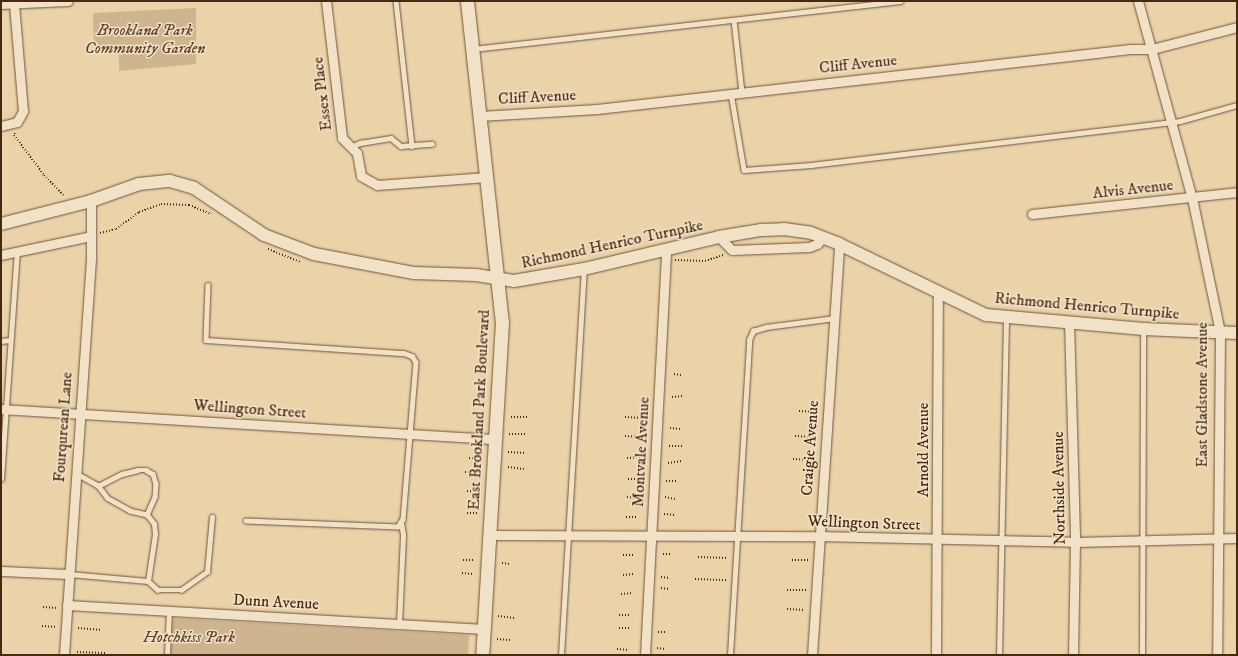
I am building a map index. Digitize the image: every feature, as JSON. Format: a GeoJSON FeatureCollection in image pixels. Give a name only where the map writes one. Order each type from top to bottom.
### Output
{"type":"FeatureCollection","features":[{"type":"Feature","properties":{"kind":"main road","name":"East Brookland Park Boulevard"},"geometry":{"type":"LineString","coordinates":[[467,1],[499,279],[502,322],[482,655]]}},
{"type":"Feature","properties":{"kind":"street"},"geometry":{"type":"LineString","coordinates":[[1,4],[13,2],[68,1]]}},
{"type":"Feature","properties":{"kind":"street","name":"Essex Place"},"geometry":{"type":"LineString","coordinates":[[326,1],[342,138],[353,146],[357,152],[361,176],[377,185],[487,178]]}},
{"type":"Feature","properties":{"kind":"street","name":"East Gladstone Avenue"},"geometry":{"type":"LineString","coordinates":[[1138,1],[1192,198],[1220,332],[1217,655]]}},
{"type":"Feature","properties":{"kind":"street"},"geometry":{"type":"LineString","coordinates":[[1,126],[17,122],[22,116],[13,2]]}},
{"type":"Feature","properties":{"kind":"street","name":"Cliff Avenue"},"geometry":{"type":"LineString","coordinates":[[480,116],[597,109],[1131,49],[1152,49],[1237,27]]}},
{"type":"Feature","properties":{"kind":"street","name":"Richmond Henrico Turnpike"},"geometry":{"type":"LineString","coordinates":[[1,224],[91,202],[148,182],[178,183],[206,195],[264,235],[295,249],[328,258],[399,270],[526,280],[666,251],[719,237],[770,229],[798,231],[823,237],[839,244],[986,314],[1006,318],[1070,321],[1143,329],[1237,333]]}},
{"type":"Feature","properties":{"kind":"street","name":"Alvis Avenue"},"geometry":{"type":"LineString","coordinates":[[1032,214],[1237,192]]}},
{"type":"Feature","properties":{"kind":"street","name":"Fourqurean Lane"},"geometry":{"type":"LineString","coordinates":[[64,655],[62,606],[69,574],[74,474],[91,236],[91,202]]}},
{"type":"Feature","properties":{"kind":"street"},"geometry":{"type":"LineString","coordinates":[[1,255],[91,236]]}},
{"type":"Feature","properties":{"kind":"street"},"geometry":{"type":"LineString","coordinates":[[719,237],[732,250],[809,247],[817,244],[823,237]]}},
{"type":"Feature","properties":{"kind":"street","name":"Craigie Avenue"},"geometry":{"type":"LineString","coordinates":[[812,655],[818,536],[839,244]]}},
{"type":"Feature","properties":{"kind":"street","name":"Montvale Avenue"},"geometry":{"type":"LineString","coordinates":[[645,655],[666,251]]}},
{"type":"Feature","properties":{"kind":"street","name":"Arnold Avenue"},"geometry":{"type":"LineString","coordinates":[[936,655],[938,292]]}},
{"type":"Feature","properties":{"kind":"street","name":"Northside Avenue"},"geometry":{"type":"LineString","coordinates":[[1070,321],[1075,542],[1073,655]]}},
{"type":"Feature","properties":{"kind":"street","name":"Wellington Street"},"geometry":{"type":"LineString","coordinates":[[3,409],[496,439]]}},
{"type":"Feature","properties":{"kind":"street","name":"Wellington Street"},"geometry":{"type":"LineString","coordinates":[[490,535],[818,536],[937,540],[1075,542],[1143,539],[1237,538]]}},
{"type":"Feature","properties":{"kind":"street"},"geometry":{"type":"LineString","coordinates":[[1,571],[69,574]]}},
{"type":"Feature","properties":{"kind":"street","name":"Dunn Avenue"},"geometry":{"type":"LineString","coordinates":[[62,606],[484,629]]}},
{"type":"Feature","properties":{"kind":"lane"},"geometry":{"type":"LineString","coordinates":[[396,1],[412,146]]}},
{"type":"Feature","properties":{"kind":"lane"},"geometry":{"type":"LineString","coordinates":[[473,49],[900,1]]}},
{"type":"Feature","properties":{"kind":"lane"},"geometry":{"type":"LineString","coordinates":[[734,20],[742,92]]}},
{"type":"Feature","properties":{"kind":"lane"},"geometry":{"type":"LineString","coordinates":[[731,93],[744,170],[819,164],[1171,120],[1180,121],[1237,105]]}},
{"type":"Feature","properties":{"kind":"lane"},"geometry":{"type":"LineString","coordinates":[[353,146],[360,143],[391,138],[401,146],[432,144]]}},
{"type":"Feature","properties":{"kind":"lane"},"geometry":{"type":"LineString","coordinates":[[1,478],[3,409],[17,251]]}},
{"type":"Feature","properties":{"kind":"lane"},"geometry":{"type":"LineString","coordinates":[[561,655],[584,268]]}},
{"type":"Feature","properties":{"kind":"lane"},"geometry":{"type":"LineString","coordinates":[[208,285],[206,340],[404,353],[412,356],[416,362],[417,372],[401,523],[403,535],[399,624]]}},
{"type":"Feature","properties":{"kind":"lane"},"geometry":{"type":"LineString","coordinates":[[730,655],[750,340],[753,331],[794,322],[834,318]]}},
{"type":"Feature","properties":{"kind":"lane"},"geometry":{"type":"LineString","coordinates":[[999,655],[1006,318]]}},
{"type":"Feature","properties":{"kind":"lane"},"geometry":{"type":"LineString","coordinates":[[1142,655],[1143,329]]}},
{"type":"Feature","properties":{"kind":"lane"},"geometry":{"type":"LineString","coordinates":[[1,341],[10,340]]}},
{"type":"Feature","properties":{"kind":"lane"},"geometry":{"type":"LineString","coordinates":[[98,486],[122,474],[138,470],[146,470],[153,474],[156,484],[155,497],[147,515]]}},
{"type":"Feature","properties":{"kind":"lane"},"geometry":{"type":"LineString","coordinates":[[74,474],[98,486],[107,498],[130,510],[147,515],[154,524],[155,534],[148,580]]}},
{"type":"Feature","properties":{"kind":"lane"},"geometry":{"type":"LineString","coordinates":[[69,574],[148,580],[158,590],[181,590],[207,572],[212,517]]}},
{"type":"Feature","properties":{"kind":"lane"},"geometry":{"type":"LineString","coordinates":[[246,521],[390,527],[398,527],[401,523]]}},
{"type":"Feature","properties":{"kind":"lane"},"geometry":{"type":"LineString","coordinates":[[167,655],[170,611]]}},
{"type":"Feature","properties":{"kind":"path"},"geometry":{"type":"LineString","coordinates":[[22,116],[22,126],[14,135],[35,160],[44,174],[66,197],[71,207]]}},
{"type":"Feature","properties":{"kind":"path"},"geometry":{"type":"LineString","coordinates":[[680,259],[711,260],[732,250]]}},
{"type":"Feature","properties":{"kind":"path"},"geometry":{"type":"LineString","coordinates":[[674,374],[682,375]]}},
{"type":"Feature","properties":{"kind":"path"},"geometry":{"type":"LineString","coordinates":[[672,396],[683,396]]}},
{"type":"Feature","properties":{"kind":"path"},"geometry":{"type":"LineString","coordinates":[[799,411],[818,412]]}},
{"type":"Feature","properties":{"kind":"path"},"geometry":{"type":"LineString","coordinates":[[511,416],[528,417]]}},
{"type":"Feature","properties":{"kind":"path"},"geometry":{"type":"LineString","coordinates":[[625,417],[643,418]]}},
{"type":"Feature","properties":{"kind":"path"},"geometry":{"type":"LineString","coordinates":[[670,428],[680,429]]}},
{"type":"Feature","properties":{"kind":"path"},"geometry":{"type":"LineString","coordinates":[[509,434],[526,434]]}},
{"type":"Feature","properties":{"kind":"path"},"geometry":{"type":"LineString","coordinates":[[625,436],[642,437]]}},
{"type":"Feature","properties":{"kind":"path"},"geometry":{"type":"LineString","coordinates":[[795,436],[816,437]]}},
{"type":"Feature","properties":{"kind":"path"},"geometry":{"type":"LineString","coordinates":[[669,446],[683,446]]}},
{"type":"Feature","properties":{"kind":"path"},"geometry":{"type":"LineString","coordinates":[[508,452],[526,453]]}},
{"type":"Feature","properties":{"kind":"path"},"geometry":{"type":"LineString","coordinates":[[627,458],[641,457]]}},
{"type":"Feature","properties":{"kind":"path"},"geometry":{"type":"LineString","coordinates":[[469,458],[481,459]]}},
{"type":"Feature","properties":{"kind":"path"},"geometry":{"type":"LineString","coordinates":[[793,459],[815,460]]}},
{"type":"Feature","properties":{"kind":"path"},"geometry":{"type":"LineString","coordinates":[[668,462],[682,462]]}},
{"type":"Feature","properties":{"kind":"path"},"geometry":{"type":"LineString","coordinates":[[508,467],[524,469]]}},
{"type":"Feature","properties":{"kind":"path"},"geometry":{"type":"LineString","coordinates":[[465,472],[480,472]]}},
{"type":"Feature","properties":{"kind":"path"},"geometry":{"type":"LineString","coordinates":[[628,479],[640,479]]}},
{"type":"Feature","properties":{"kind":"path"},"geometry":{"type":"LineString","coordinates":[[666,481],[676,481]]}},
{"type":"Feature","properties":{"kind":"path"},"geometry":{"type":"LineString","coordinates":[[467,491],[479,492]]}},
{"type":"Feature","properties":{"kind":"path"},"geometry":{"type":"LineString","coordinates":[[627,497],[639,498]]}},
{"type":"Feature","properties":{"kind":"path"},"geometry":{"type":"LineString","coordinates":[[665,497],[676,499]]}},
{"type":"Feature","properties":{"kind":"path"},"geometry":{"type":"LineString","coordinates":[[467,513],[478,513]]}},
{"type":"Feature","properties":{"kind":"path"},"geometry":{"type":"LineString","coordinates":[[664,514],[675,515]]}},
{"type":"Feature","properties":{"kind":"path"},"geometry":{"type":"LineString","coordinates":[[626,518],[638,517]]}},
{"type":"Feature","properties":{"kind":"path"},"geometry":{"type":"LineString","coordinates":[[663,554],[671,554]]}},
{"type":"Feature","properties":{"kind":"path"},"geometry":{"type":"LineString","coordinates":[[623,555],[635,555]]}},
{"type":"Feature","properties":{"kind":"path"},"geometry":{"type":"LineString","coordinates":[[698,557],[731,558]]}},
{"type":"Feature","properties":{"kind":"path"},"geometry":{"type":"LineString","coordinates":[[463,560],[474,560]]}},
{"type":"Feature","properties":{"kind":"path"},"geometry":{"type":"LineString","coordinates":[[792,560],[809,560]]}},
{"type":"Feature","properties":{"kind":"path"},"geometry":{"type":"LineString","coordinates":[[502,563],[509,564]]}},
{"type":"Feature","properties":{"kind":"path"},"geometry":{"type":"LineString","coordinates":[[462,573],[473,574]]}},
{"type":"Feature","properties":{"kind":"path"},"geometry":{"type":"LineString","coordinates":[[623,575],[634,574]]}},
{"type":"Feature","properties":{"kind":"path"},"geometry":{"type":"LineString","coordinates":[[661,577],[670,578]]}},
{"type":"Feature","properties":{"kind":"path"},"geometry":{"type":"LineString","coordinates":[[695,579],[730,580]]}},
{"type":"Feature","properties":{"kind":"path"},"geometry":{"type":"LineString","coordinates":[[661,588],[669,589]]}},
{"type":"Feature","properties":{"kind":"path"},"geometry":{"type":"LineString","coordinates":[[787,590],[807,590]]}},
{"type":"Feature","properties":{"kind":"path"},"geometry":{"type":"LineString","coordinates":[[621,594],[632,593]]}},
{"type":"Feature","properties":{"kind":"path"},"geometry":{"type":"LineString","coordinates":[[43,607],[62,606]]}},
{"type":"Feature","properties":{"kind":"path"},"geometry":{"type":"LineString","coordinates":[[787,609],[806,610]]}},
{"type":"Feature","properties":{"kind":"path"},"geometry":{"type":"LineString","coordinates":[[619,615],[631,615]]}},
{"type":"Feature","properties":{"kind":"path"},"geometry":{"type":"LineString","coordinates":[[498,616],[515,618]]}},
{"type":"Feature","properties":{"kind":"path"},"geometry":{"type":"LineString","coordinates":[[42,626],[57,627]]}},
{"type":"Feature","properties":{"kind":"path"},"geometry":{"type":"LineString","coordinates":[[78,628],[102,630]]}},
{"type":"Feature","properties":{"kind":"path"},"geometry":{"type":"LineString","coordinates":[[619,628],[630,628]]}},
{"type":"Feature","properties":{"kind":"path"},"geometry":{"type":"LineString","coordinates":[[658,632],[667,632]]}},
{"type":"Feature","properties":{"kind":"path"},"geometry":{"type":"LineString","coordinates":[[497,639],[511,640]]}},
{"type":"Feature","properties":{"kind":"path"},"geometry":{"type":"LineString","coordinates":[[657,648],[666,649]]}},
{"type":"Feature","properties":{"kind":"path"},"geometry":{"type":"LineString","coordinates":[[617,649],[629,650]]}},
{"type":"Feature","properties":{"kind":"path"},"geometry":{"type":"LineString","coordinates":[[77,652],[106,653]]}},
{"type":"Feature","properties":{"kind":"green space","name":"Brookland Park Community Garden"},"geometry":{"type":"Polygon","coordinates":[[[196,8],[196,64],[119,71],[119,54],[94,53],[93,13],[196,8]]]}},
{"type":"Feature","properties":{"kind":"green space","name":"Hotchkiss Park"},"geometry":{"type":"Polygon","coordinates":[[[175,618],[469,635],[468,655],[169,655],[171,623],[175,618]]]}}]}
